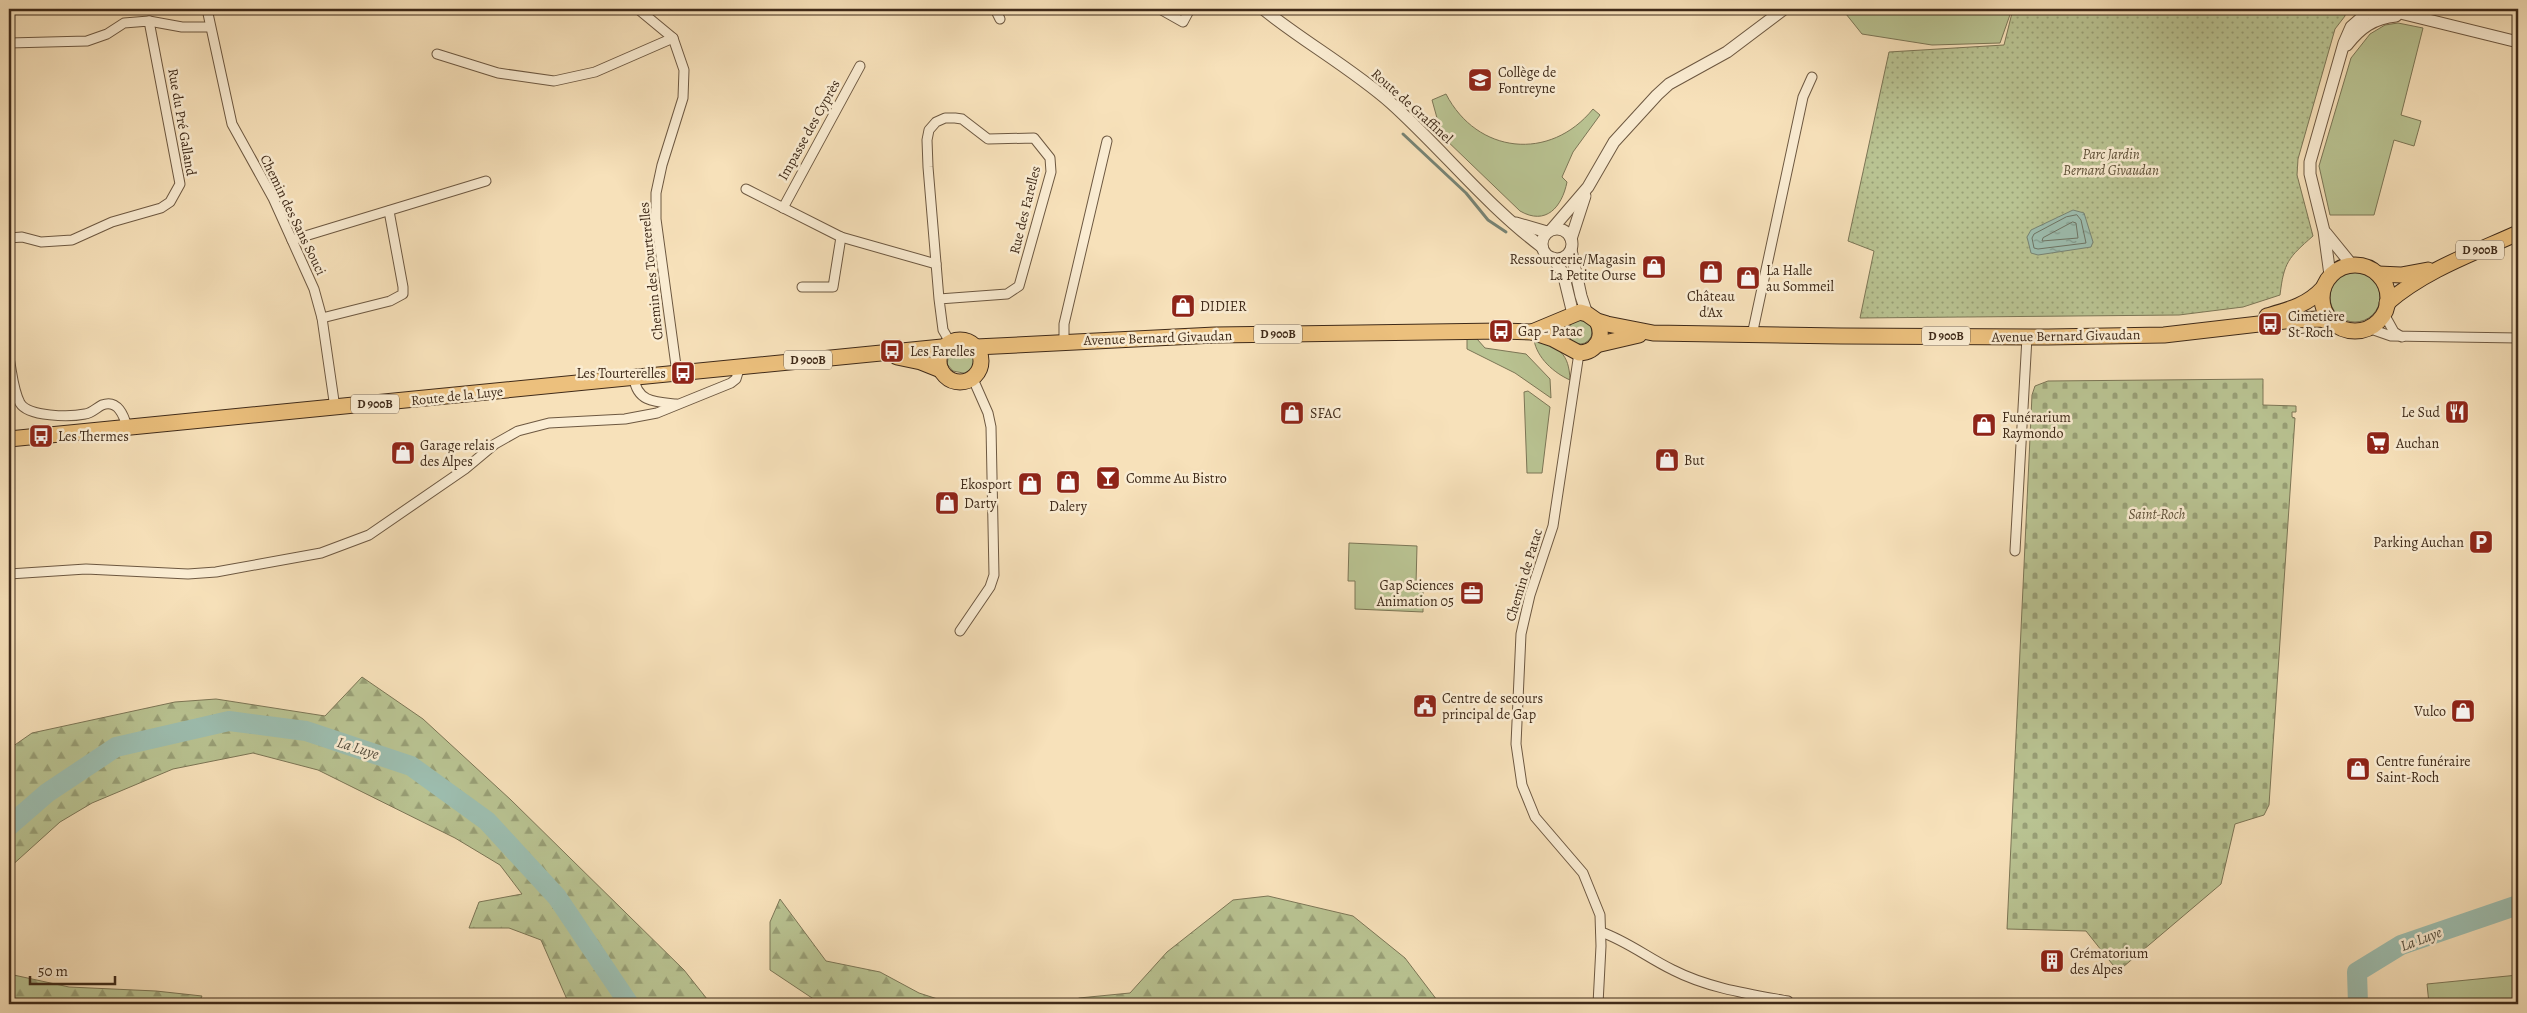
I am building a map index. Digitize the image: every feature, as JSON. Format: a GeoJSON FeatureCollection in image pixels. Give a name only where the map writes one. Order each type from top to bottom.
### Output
{"type":"FeatureCollection","features":[{"type":"Feature","properties":{"kind":"main road","name":"D 900B"},"geometry":{"type":"LineString","coordinates":[[2386,308],[2404,289],[2442,267],[2518,232]]}},
{"type":"Feature","properties":{"kind":"main road"},"geometry":{"type":"LineString","coordinates":[[2352,264],[2361,265],[2378,274],[2386,287],[2386,308],[2368,328],[2352,331],[2343,329],[2332,322],[2322,306],[2327,282],[2340,268],[2352,264]]}},
{"type":"Feature","properties":{"kind":"main road","name":"D 900B"},"geometry":{"type":"LineString","coordinates":[[2378,274],[2401,275],[2442,267]]}},
{"type":"Feature","properties":{"kind":"main road","name":"D 900B"},"geometry":{"type":"LineString","coordinates":[[2239,327],[2300,306],[2311,300],[2327,282]]}},
{"type":"Feature","properties":{"kind":"main road"},"geometry":{"type":"LineString","coordinates":[[1580,317],[1601,333],[1596,345],[1586,353],[1573,352],[1563,344],[1560,328],[1580,317]]}},
{"type":"Feature","properties":{"kind":"main road","name":"D 900B"},"geometry":{"type":"LineString","coordinates":[[1532,332],[1580,317],[1632,330],[1653,333]]}},
{"type":"Feature","properties":{"kind":"main road","name":"D 900B"},"geometry":{"type":"LineString","coordinates":[[2239,327],[2293,320],[2320,319],[2332,322]]}},
{"type":"Feature","properties":{"kind":"main road","name":"Avenue Bernard Givaudan"},"geometry":{"type":"LineString","coordinates":[[1653,333],[2027,337],[2164,334],[2239,327]]}},
{"type":"Feature","properties":{"kind":"main road","name":"Avenue Bernard Givaudan"},"geometry":{"type":"LineString","coordinates":[[976,348],[1064,342],[1252,334],[1532,332]]}},
{"type":"Feature","properties":{"kind":"main road","name":"D 900B"},"geometry":{"type":"LineString","coordinates":[[1532,332],[1563,344]]}},
{"type":"Feature","properties":{"kind":"main road","name":"D 900B"},"geometry":{"type":"LineString","coordinates":[[1596,345],[1653,333]]}},
{"type":"Feature","properties":{"kind":"main road"},"geometry":{"type":"LineString","coordinates":[[965,341],[976,348],[980,354],[978,373],[962,381],[952,380],[941,370],[938,355],[946,344],[965,341]]}},
{"type":"Feature","properties":{"kind":"main road","name":"Route de la Luye"},"geometry":{"type":"LineString","coordinates":[[9,440],[740,366],[876,355],[946,344]]}},
{"type":"Feature","properties":{"kind":"main road","name":"Avenue Bernard Givaudan"},"geometry":{"type":"LineString","coordinates":[[978,373],[1023,345]]}},
{"type":"Feature","properties":{"kind":"main road","name":"Route de la Luye"},"geometry":{"type":"LineString","coordinates":[[876,355],[921,362],[941,370]]}},
{"type":"Feature","properties":{"kind":"street","name":"Chemin des Sans Souci"},"geometry":{"type":"LineString","coordinates":[[207,9],[232,124],[274,198],[314,289],[322,318],[335,408]]}},
{"type":"Feature","properties":{"kind":"street"},"geometry":{"type":"LineString","coordinates":[[437,54],[498,73],[554,81],[595,72],[673,38],[638,9]]}},
{"type":"Feature","properties":{"kind":"street"},"geometry":{"type":"LineString","coordinates":[[995,9],[1000,19]]}},
{"type":"Feature","properties":{"kind":"street"},"geometry":{"type":"LineString","coordinates":[[1160,9],[1183,22],[1190,9]]}},
{"type":"Feature","properties":{"kind":"street","name":"Route de Graffinel"},"geometry":{"type":"LineString","coordinates":[[1263,9],[1371,86],[1392,104],[1507,220],[1542,247]]}},
{"type":"Feature","properties":{"kind":"street"},"geometry":{"type":"LineString","coordinates":[[1580,317],[1563,273],[1553,258],[1544,252],[1542,241],[1588,188],[1614,142],[1657,95],[1675,80],[1727,52],[1784,9]]}},
{"type":"Feature","properties":{"kind":"street"},"geometry":{"type":"LineString","coordinates":[[2327,282],[2324,231],[2312,185],[2310,162],[2342,52],[2359,30],[2368,14],[2386,17],[2412,14],[2518,42]]}},
{"type":"Feature","properties":{"kind":"street"},"geometry":{"type":"LineString","coordinates":[[9,43],[87,41],[107,34],[124,23],[149,21],[182,28],[210,27]]}},
{"type":"Feature","properties":{"kind":"street","name":"Rue du Pré Galland"},"geometry":{"type":"LineString","coordinates":[[9,238],[22,237],[41,242],[72,240],[112,222],[161,208],[170,202],[180,184],[180,173],[149,21]]}},
{"type":"Feature","properties":{"kind":"street","name":"Chemin des Tourterelles"},"geometry":{"type":"LineString","coordinates":[[673,38],[684,70],[684,98],[657,185],[656,219],[676,373]]}},
{"type":"Feature","properties":{"kind":"street","name":"Impasse des Cyprès"},"geometry":{"type":"LineString","coordinates":[[783,208],[860,66]]}},
{"type":"Feature","properties":{"kind":"street"},"geometry":{"type":"LineString","coordinates":[[1752,334],[1802,97],[1812,77]]}},
{"type":"Feature","properties":{"kind":"street","name":"Rue des Farelles"},"geometry":{"type":"LineString","coordinates":[[945,118],[955,118],[962,119],[988,139],[1034,138],[1050,158],[1051,172],[1019,286],[1007,294],[938,299],[928,167],[927,140],[929,130],[936,122],[945,118]]}},
{"type":"Feature","properties":{"kind":"street"},"geometry":{"type":"LineString","coordinates":[[1064,342],[1064,324],[1107,141]]}},
{"type":"Feature","properties":{"kind":"street"},"geometry":{"type":"LineString","coordinates":[[292,240],[486,181]]}},
{"type":"Feature","properties":{"kind":"street"},"geometry":{"type":"LineString","coordinates":[[1553,258],[1564,257],[1571,244],[1588,188]]}},
{"type":"Feature","properties":{"kind":"street"},"geometry":{"type":"LineString","coordinates":[[746,189],[841,237],[936,264]]}},
{"type":"Feature","properties":{"kind":"street"},"geometry":{"type":"LineString","coordinates":[[322,318],[390,301],[403,294],[389,211]]}},
{"type":"Feature","properties":{"kind":"street","name":"Route de Graffinel"},"geometry":{"type":"LineString","coordinates":[[1507,220],[1550,231]]}},
{"type":"Feature","properties":{"kind":"street"},"geometry":{"type":"LineString","coordinates":[[1550,231],[1564,230],[1571,244],[1581,296],[1580,317]]}},
{"type":"Feature","properties":{"kind":"street"},"geometry":{"type":"LineString","coordinates":[[2324,231],[2352,264]]}},
{"type":"Feature","properties":{"kind":"street"},"geometry":{"type":"LineString","coordinates":[[802,287],[833,287],[841,237]]}},
{"type":"Feature","properties":{"kind":"street"},"geometry":{"type":"LineString","coordinates":[[938,299],[946,344]]}},
{"type":"Feature","properties":{"kind":"street"},"geometry":{"type":"LineString","coordinates":[[2386,308],[2394,332],[2403,337]]}},
{"type":"Feature","properties":{"kind":"street"},"geometry":{"type":"LineString","coordinates":[[2368,328],[2383,335],[2403,337],[2518,338]]}},
{"type":"Feature","properties":{"kind":"street"},"geometry":{"type":"LineString","coordinates":[[2015,551],[2027,337]]}},
{"type":"Feature","properties":{"kind":"street","name":"Chemin de Patac"},"geometry":{"type":"LineString","coordinates":[[1579,353],[1553,526],[1530,595],[1520,634],[1516,744],[1518,772],[1532,810],[1543,828],[1583,873],[1597,908],[1602,932],[1598,1004]]}},
{"type":"Feature","properties":{"kind":"street"},"geometry":{"type":"LineString","coordinates":[[9,358],[17,395],[26,410],[33,413],[78,415],[88,414],[108,404],[114,405],[122,412],[127,427]]}},
{"type":"Feature","properties":{"kind":"street"},"geometry":{"type":"LineString","coordinates":[[9,574],[86,569],[188,574],[216,572],[321,552],[369,536],[465,469],[496,444],[518,431],[549,423],[633,417],[657,413],[731,383],[736,379],[740,366]]}},
{"type":"Feature","properties":{"kind":"street"},"geometry":{"type":"LineString","coordinates":[[2025,366],[2035,366]]}},
{"type":"Feature","properties":{"kind":"street"},"geometry":{"type":"LineString","coordinates":[[960,631],[990,587],[995,569],[991,426],[978,373]]}},
{"type":"Feature","properties":{"kind":"street"},"geometry":{"type":"LineString","coordinates":[[634,378],[637,390],[646,400],[680,404]]}},
{"type":"Feature","properties":{"kind":"street"},"geometry":{"type":"LineString","coordinates":[[1602,932],[1619,939],[1673,971],[1743,993],[1788,1001]]}},
{"type":"Feature","properties":{"kind":"green space"},"geometry":{"type":"Polygon","coordinates":[[[1842,9],[2012,9],[2000,43],[1932,45],[1862,34],[1842,9]]]}},
{"type":"Feature","properties":{"kind":"green space","name":"Parc Jardin Bernard Givaudan"},"geometry":{"type":"Polygon","coordinates":[[[2013,9],[2345,9],[2345,16],[2335,29],[2298,159],[2297,175],[2313,236],[2289,261],[2283,275],[2280,295],[2243,307],[2179,315],[1860,318],[1874,251],[1848,241],[1889,52],[2004,45],[2013,9]]]}},
{"type":"Feature","properties":{"kind":"green space"},"geometry":{"type":"Polygon","coordinates":[[[2398,23],[2423,28],[2401,115],[2421,121],[2414,146],[2394,140],[2374,215],[2330,215],[2319,166],[2351,58],[2370,34],[2385,25],[2398,23]]]}},
{"type":"Feature","properties":{"kind":"green space"},"geometry":{"type":"Polygon","coordinates":[[[1446,94],[1459,114],[1476,129],[1495,139],[1515,144],[1536,143],[1556,137],[1576,126],[1593,109],[1600,115],[1573,152],[1562,177],[1567,182],[1565,191],[1557,206],[1551,212],[1538,216],[1520,211],[1442,136],[1432,100],[1446,94]]]}},
{"type":"Feature","properties":{"kind":"green space"},"geometry":{"type":"Polygon","coordinates":[[[2355,272],[2364,274],[2375,283],[2380,297],[2378,306],[2369,317],[2355,322],[2346,320],[2335,311],[2330,297],[2332,288],[2341,277],[2355,272]]]}},
{"type":"Feature","properties":{"kind":"green space"},"geometry":{"type":"Polygon","coordinates":[[[1580,320],[1589,323],[1592,332],[1589,341],[1580,344],[1571,341],[1568,332],[1571,323],[1580,320]]]}},
{"type":"Feature","properties":{"kind":"green space"},"geometry":{"type":"Polygon","coordinates":[[[1467,338],[1477,339],[1485,348],[1526,354],[1550,379],[1551,398],[1515,373],[1467,349],[1467,338]]]}},
{"type":"Feature","properties":{"kind":"green space"},"geometry":{"type":"Polygon","coordinates":[[[1534,340],[1550,345],[1561,352],[1567,363],[1570,380],[1558,373],[1542,359],[1534,340]]]}},
{"type":"Feature","properties":{"kind":"green space"},"geometry":{"type":"Polygon","coordinates":[[[960,350],[973,356],[977,363],[975,370],[968,374],[953,371],[947,364],[949,354],[960,350]]]}},
{"type":"Feature","properties":{"kind":"green space","name":"Saint-Roch"},"geometry":{"type":"Polygon","coordinates":[[[2263,379],[2263,405],[2296,406],[2296,412],[2292,412],[2292,417],[2295,418],[2269,805],[2264,815],[2235,824],[2221,884],[2123,967],[2113,965],[2086,931],[2007,929],[2032,395],[2035,386],[2048,381],[2263,379]]]}},
{"type":"Feature","properties":{"kind":"green space"},"geometry":{"type":"Polygon","coordinates":[[[1528,391],[1550,407],[1542,473],[1527,473],[1524,392],[1528,391]]]}},
{"type":"Feature","properties":{"kind":"green space"},"geometry":{"type":"Polygon","coordinates":[[[1349,543],[1417,546],[1416,584],[1423,584],[1423,612],[1355,609],[1355,581],[1348,581],[1349,543]]]}},
{"type":"Feature","properties":{"kind":"green space"},"geometry":{"type":"Polygon","coordinates":[[[362,677],[423,719],[511,800],[684,970],[711,1004],[569,1004],[541,940],[509,928],[469,928],[479,902],[522,894],[500,865],[455,838],[318,770],[253,753],[173,769],[92,803],[60,822],[9,868],[9,749],[32,733],[175,702],[216,699],[325,716],[362,677]]]}},
{"type":"Feature","properties":{"kind":"green space"},"geometry":{"type":"Polygon","coordinates":[[[1268,896],[1353,916],[1405,958],[1440,1004],[1069,1004],[1079,998],[1130,993],[1167,952],[1233,900],[1268,896]]]}},
{"type":"Feature","properties":{"kind":"green space"},"geometry":{"type":"Polygon","coordinates":[[[780,899],[826,961],[880,972],[919,993],[953,1004],[821,1004],[770,970],[770,922],[780,899]]]}},
{"type":"Feature","properties":{"kind":"green space"},"geometry":{"type":"Polygon","coordinates":[[[9,974],[69,987],[156,991],[202,996],[198,1004],[9,1004],[9,974]]]}},
{"type":"Feature","properties":{"kind":"green space"},"geometry":{"type":"Polygon","coordinates":[[[2518,975],[2518,1004],[2429,1004],[2427,984],[2518,975]]]}},
{"type":"Feature","properties":{"kind":"water"},"geometry":{"type":"Polygon","coordinates":[[[2073,210],[2084,213],[2093,242],[2091,247],[2038,255],[2031,253],[2027,237],[2031,230],[2073,210]]]}},
{"type":"Feature","properties":{"kind":"waterway"},"geometry":{"type":"LineString","coordinates":[[1403,134],[1466,193],[1488,220],[1506,232]]}},
{"type":"Feature","properties":{"kind":"waterway","name":"La Luye"},"geometry":{"type":"LineString","coordinates":[[9,826],[47,793],[116,747],[229,721],[306,731],[411,766],[487,821],[557,897],[629,1004]]}},
{"type":"Feature","properties":{"kind":"waterway","name":"La Luye"},"geometry":{"type":"LineString","coordinates":[[2358,1004],[2357,972],[2401,945],[2518,905]]}},
{"type":"Feature","properties":{"kind":"place","name":"Collège de Fontreyne"},"geometry":{"type":"Point","coordinates":[1480,80]}},
{"type":"Feature","properties":{"kind":"place","name":"Ressourcerie/Magasin La Petite Ourse"},"geometry":{"type":"Point","coordinates":[1654,267]}},
{"type":"Feature","properties":{"kind":"place","name":"Château d'Ax"},"geometry":{"type":"Point","coordinates":[1711,272]}},
{"type":"Feature","properties":{"kind":"place","name":"La Halle au Sommeil"},"geometry":{"type":"Point","coordinates":[1748,278]}},
{"type":"Feature","properties":{"kind":"place","name":"DIDIER"},"geometry":{"type":"Point","coordinates":[1183,306]}},
{"type":"Feature","properties":{"kind":"place","name":"Cimetière St-Roch"},"geometry":{"type":"Point","coordinates":[2270,324]}},
{"type":"Feature","properties":{"kind":"place","name":"Gap - Patac"},"geometry":{"type":"Point","coordinates":[1501,331]}},
{"type":"Feature","properties":{"kind":"place","name":"Les Farelles"},"geometry":{"type":"Point","coordinates":[892,351]}},
{"type":"Feature","properties":{"kind":"place","name":"Les Tourterelles"},"geometry":{"type":"Point","coordinates":[683,373]}},
{"type":"Feature","properties":{"kind":"place","name":"Le Sud"},"geometry":{"type":"Point","coordinates":[2457,412]}},
{"type":"Feature","properties":{"kind":"place","name":"SFAC"},"geometry":{"type":"Point","coordinates":[1292,413]}},
{"type":"Feature","properties":{"kind":"place","name":"Funérarium Raymondo"},"geometry":{"type":"Point","coordinates":[1984,425]}},
{"type":"Feature","properties":{"kind":"place","name":"Les Thermes"},"geometry":{"type":"Point","coordinates":[41,436]}},
{"type":"Feature","properties":{"kind":"place","name":"Auchan"},"geometry":{"type":"Point","coordinates":[2378,443]}},
{"type":"Feature","properties":{"kind":"place","name":"Garage relais des Alpes"},"geometry":{"type":"Point","coordinates":[403,453]}},
{"type":"Feature","properties":{"kind":"place","name":"But"},"geometry":{"type":"Point","coordinates":[1667,460]}},
{"type":"Feature","properties":{"kind":"place","name":"Comme Au Bistro"},"geometry":{"type":"Point","coordinates":[1108,478]}},
{"type":"Feature","properties":{"kind":"place","name":"Dalery"},"geometry":{"type":"Point","coordinates":[1068,482]}},
{"type":"Feature","properties":{"kind":"place","name":"Ekosport"},"geometry":{"type":"Point","coordinates":[1030,484]}},
{"type":"Feature","properties":{"kind":"place","name":"Darty"},"geometry":{"type":"Point","coordinates":[947,503]}},
{"type":"Feature","properties":{"kind":"place","name":"Parking Auchan"},"geometry":{"type":"Point","coordinates":[2481,542]}},
{"type":"Feature","properties":{"kind":"place","name":"Gap Sciences Animation 05"},"geometry":{"type":"Point","coordinates":[1472,593]}},
{"type":"Feature","properties":{"kind":"place","name":"Centre de secours principal de Gap"},"geometry":{"type":"Point","coordinates":[1425,706]}},
{"type":"Feature","properties":{"kind":"place","name":"Vulco"},"geometry":{"type":"Point","coordinates":[2463,711]}},
{"type":"Feature","properties":{"kind":"place","name":"Centre funéraire Saint-Roch"},"geometry":{"type":"Point","coordinates":[2358,769]}},
{"type":"Feature","properties":{"kind":"place","name":"Crématorium des Alpes"},"geometry":{"type":"Point","coordinates":[2052,961]}}]}
